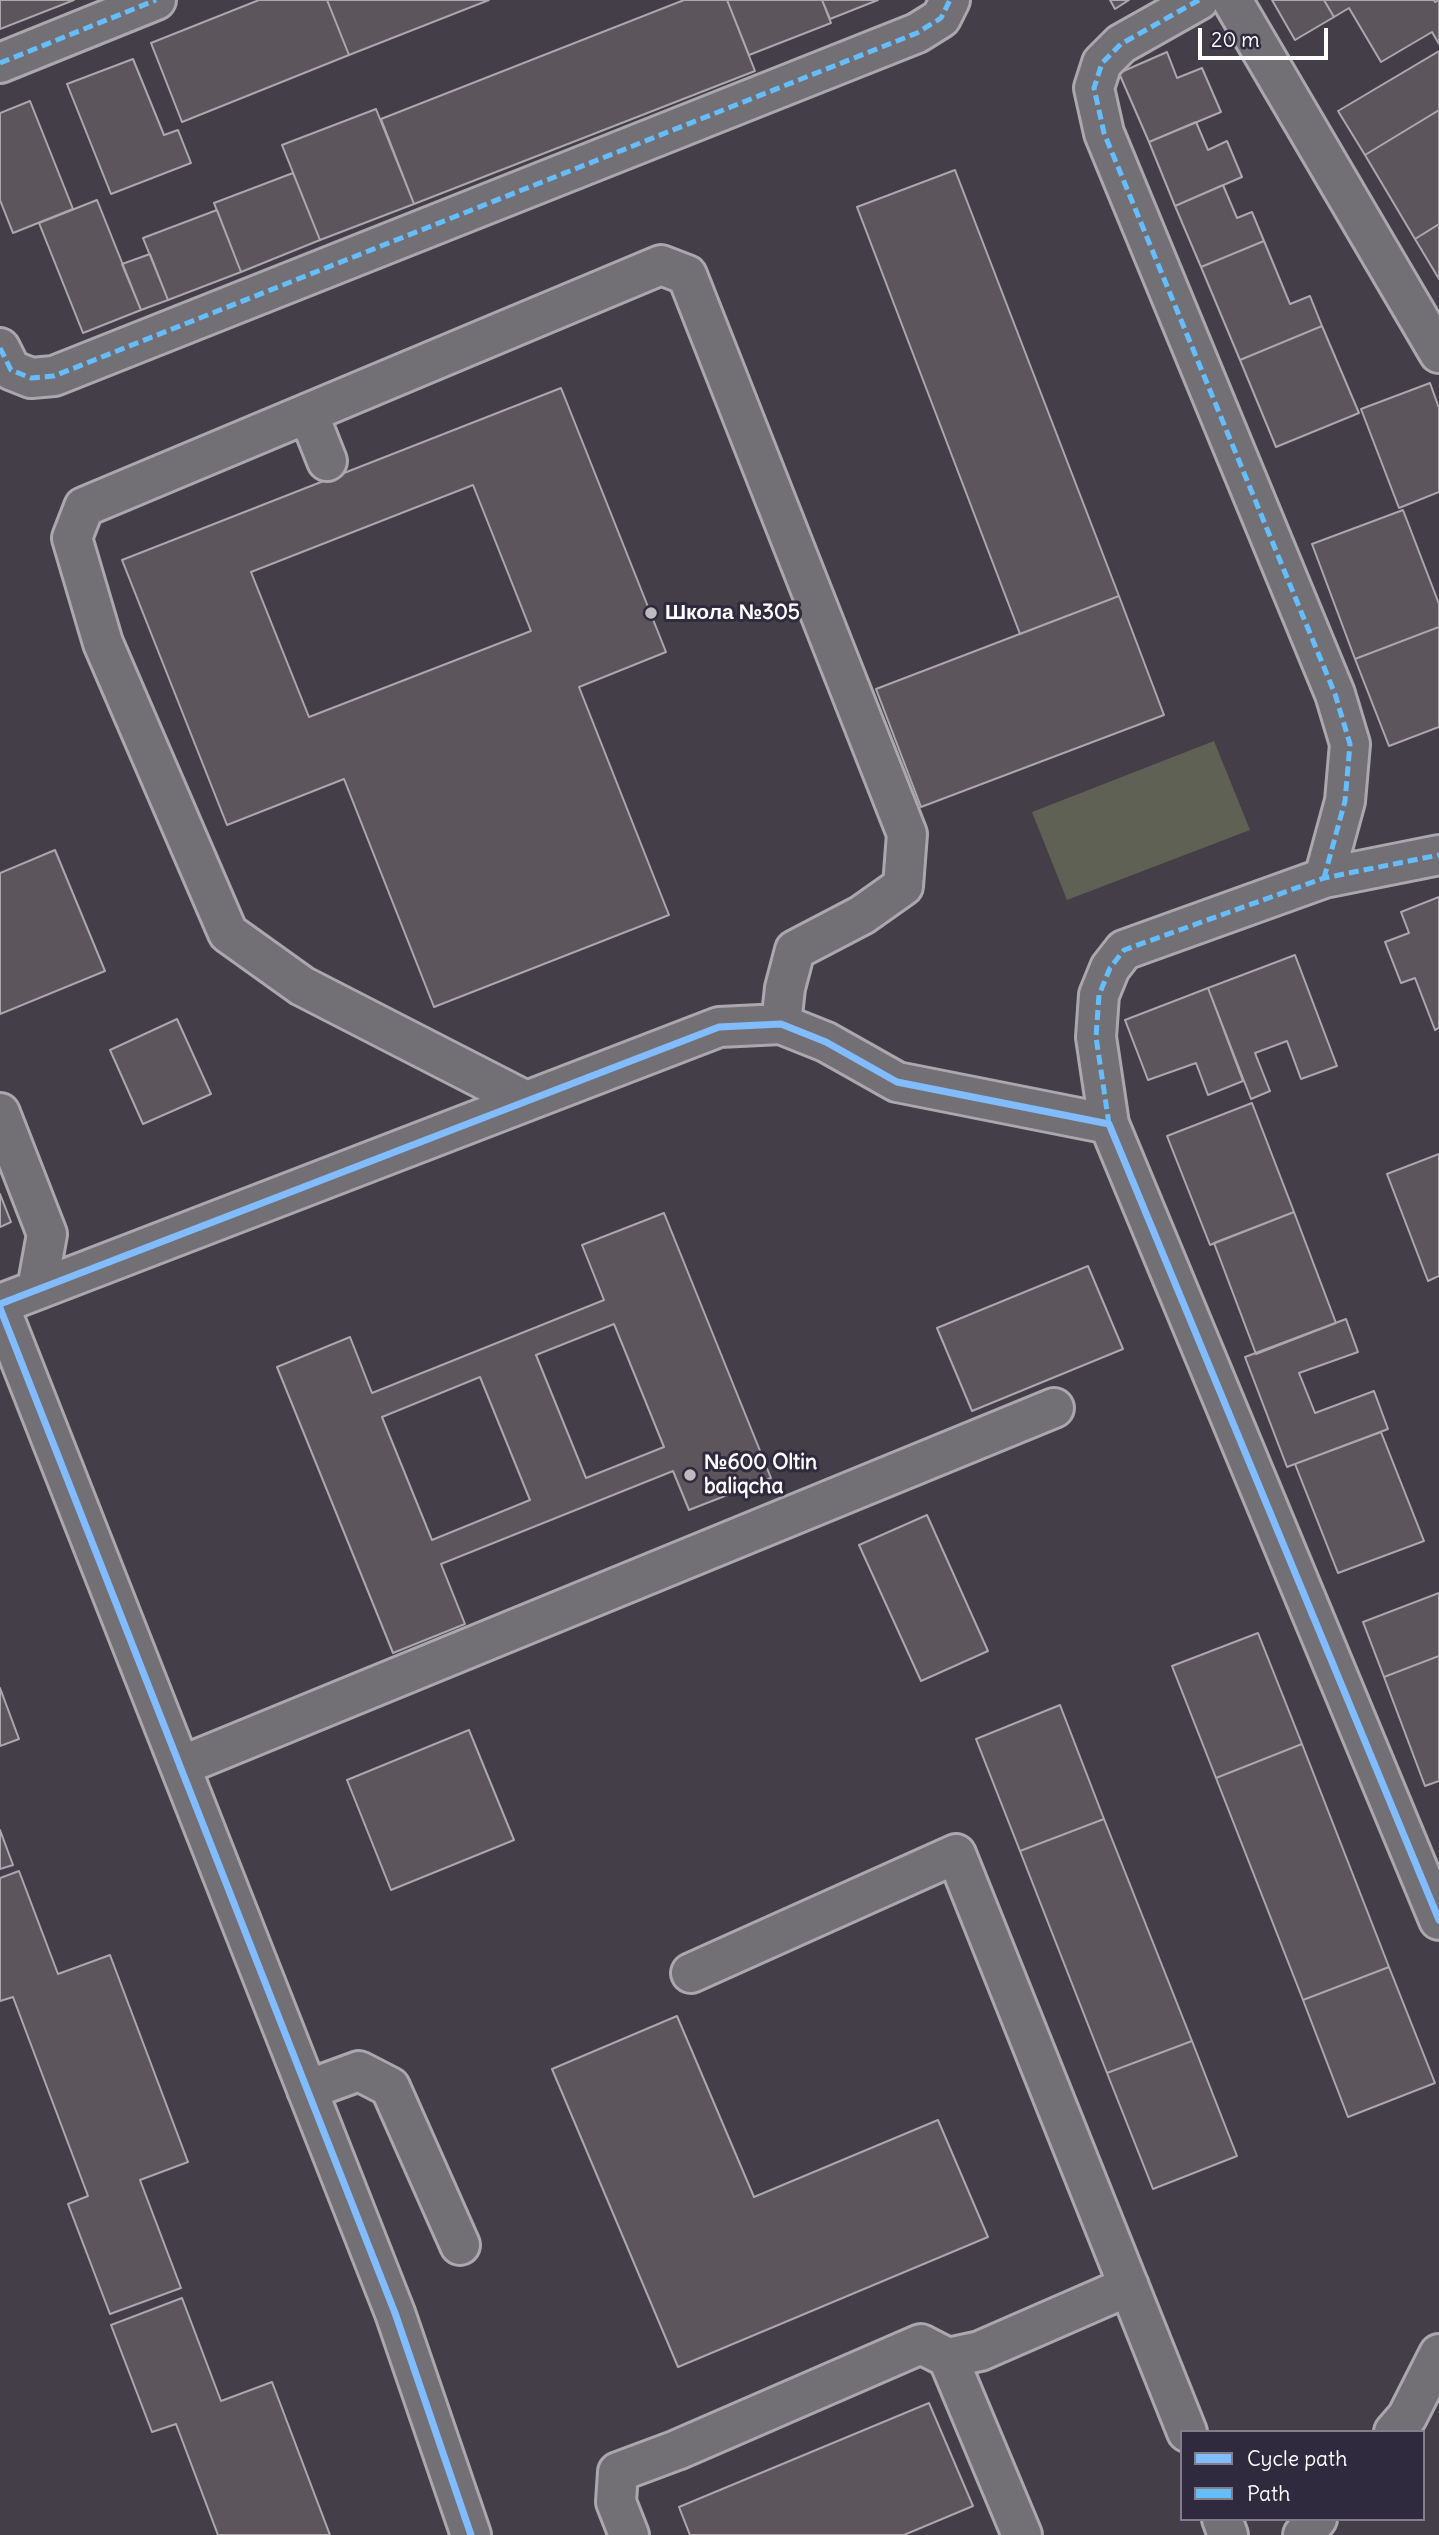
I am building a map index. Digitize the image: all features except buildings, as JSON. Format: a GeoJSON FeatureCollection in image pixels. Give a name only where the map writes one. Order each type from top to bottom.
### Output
{"type":"FeatureCollection","features":[{"type":"Feature","properties":{"kind":"street"},"geometry":{"type":"LineString","coordinates":[[0,63],[156,0]]}},
{"type":"Feature","properties":{"kind":"street"},"geometry":{"type":"LineString","coordinates":[[0,348],[11,370],[31,378],[54,376],[917,33],[941,18],[950,0]]}},
{"type":"Feature","properties":{"kind":"street"},"geometry":{"type":"LineString","coordinates":[[1199,0],[1121,44],[1102,62],[1094,88],[1104,133],[1335,694],[1350,744],[1345,801],[1324,878]]}},
{"type":"Feature","properties":{"kind":"street"},"geometry":{"type":"LineString","coordinates":[[1232,0],[1439,354]]}},
{"type":"Feature","properties":{"kind":"street"},"geometry":{"type":"LineString","coordinates":[[526,1101],[302,986],[228,933],[103,643],[72,538],[84,507],[662,265],[687,275],[907,834],[903,886],[862,915],[795,950],[785,988],[781,1024]]}},
{"type":"Feature","properties":{"kind":"street"},"geometry":{"type":"LineString","coordinates":[[308,413],[327,461]]}},
{"type":"Feature","properties":{"kind":"street"},"geometry":{"type":"LineString","coordinates":[[1439,855],[1324,878],[1124,950],[1110,968],[1099,995],[1096,1037],[1109,1124],[1439,1920]]}},
{"type":"Feature","properties":{"kind":"street"},"geometry":{"type":"LineString","coordinates":[[471,2535],[395,2313],[0,1306],[37,1289],[719,1027],[781,1024],[826,1042],[897,1082],[1109,1124]]}},
{"type":"Feature","properties":{"kind":"street"},"geometry":{"type":"LineString","coordinates":[[0,1113],[47,1234],[37,1289]]}},
{"type":"Feature","properties":{"kind":"street"},"geometry":{"type":"LineString","coordinates":[[181,1766],[1054,1408]]}},
{"type":"Feature","properties":{"kind":"street"},"geometry":{"type":"LineString","coordinates":[[691,1973],[957,1854],[1186,2430]]}},
{"type":"Feature","properties":{"kind":"street"},"geometry":{"type":"LineString","coordinates":[[307,2090],[359,2071],[390,2087],[460,2245]]}},
{"type":"Feature","properties":{"kind":"street"},"geometry":{"type":"LineString","coordinates":[[947,2358],[980,2351],[1129,2286]]}},
{"type":"Feature","properties":{"kind":"street"},"geometry":{"type":"LineString","coordinates":[[629,2535],[616,2502],[618,2472],[677,2450],[921,2344],[947,2358],[1022,2535]]}},
{"type":"Feature","properties":{"kind":"street"},"geometry":{"type":"LineString","coordinates":[[1396,2430],[1407,2417],[1439,2354]]}},
{"type":"Feature","properties":{"kind":"street"},"geometry":{"type":"LineString","coordinates":[[1303,2535],[1315,2521]]}},
{"type":"Feature","properties":{"kind":"shaded area"},"geometry":{"type":"Polygon","coordinates":[[[1214,741],[1250,830],[1067,900],[1032,812],[1214,741]]]}},
{"type":"Feature","properties":{"kind":"marked path"},"geometry":{"type":"LineString","coordinates":[[0,63],[156,0]]}},
{"type":"Feature","properties":{"kind":"marked path"},"geometry":{"type":"LineString","coordinates":[[0,348],[11,370],[31,378],[54,376],[917,33],[941,18],[950,0]]}},
{"type":"Feature","properties":{"kind":"marked path"},"geometry":{"type":"LineString","coordinates":[[1199,0],[1121,44],[1102,63],[1094,88],[1104,133],[1335,694],[1350,744],[1345,801],[1324,878]]}},
{"type":"Feature","properties":{"kind":"marked path"},"geometry":{"type":"LineString","coordinates":[[1109,1124],[1096,1037],[1099,995],[1110,968],[1124,950],[1324,878],[1439,855]]}},
{"type":"Feature","properties":{"kind":"cycle path"},"geometry":{"type":"LineString","coordinates":[[0,1304],[719,1027],[781,1024],[826,1042],[897,1082],[1109,1124],[1439,1920]]}},
{"type":"Feature","properties":{"kind":"cycle path"},"geometry":{"type":"LineString","coordinates":[[0,1308],[395,2313],[471,2535]]}},
{"type":"Feature","properties":{"kind":"place","name":"Школа №305"},"geometry":{"type":"Point","coordinates":[651,613]}},
{"type":"Feature","properties":{"kind":"place","name":"№600 Oltin baliqcha"},"geometry":{"type":"Point","coordinates":[690,1475]}}]}
